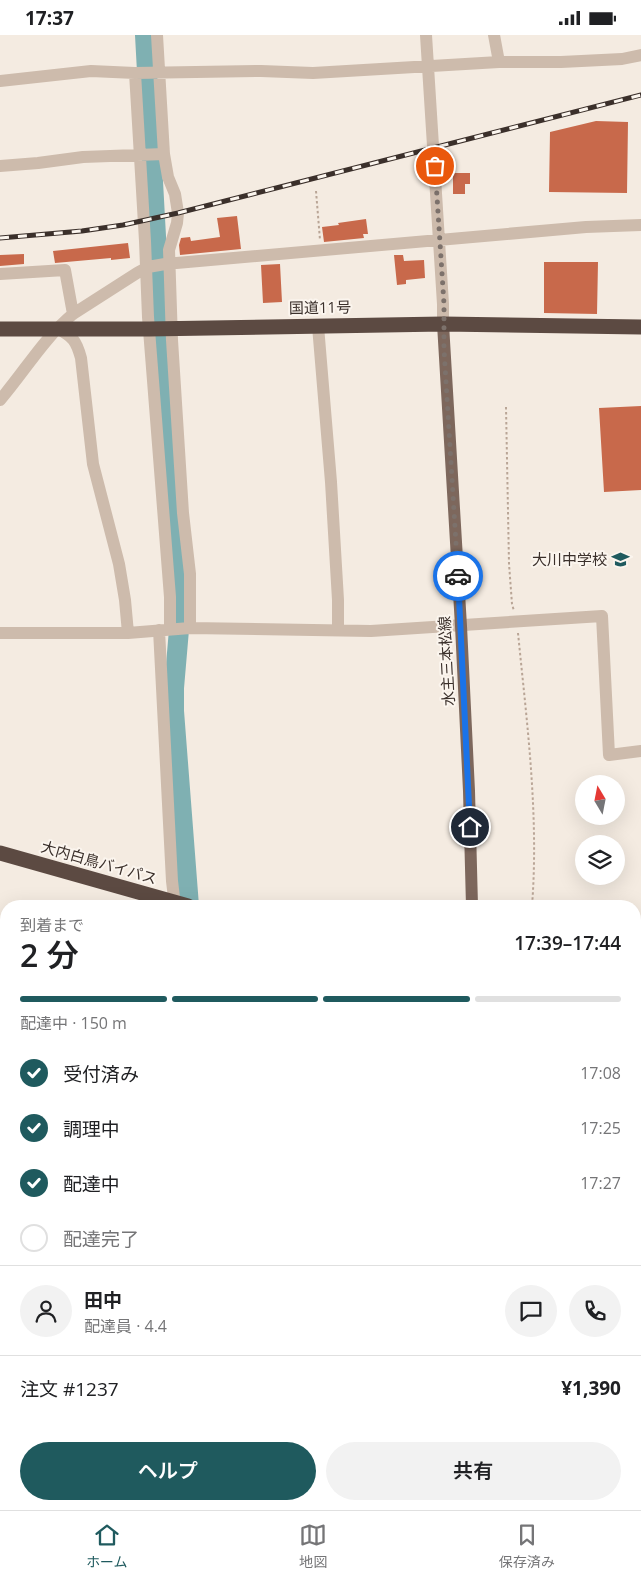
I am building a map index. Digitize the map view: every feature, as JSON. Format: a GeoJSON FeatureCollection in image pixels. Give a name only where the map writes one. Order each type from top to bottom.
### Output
{"type":"FeatureCollection","features":[{"type":"Feature","properties":{"kind":"highway","name":"国道11号"},"geometry":{"type":"LineString","coordinates":[[0,329],[170,329],[443,325],[641,327]]}},
{"type":"Feature","properties":{"kind":"highway","name":"大内白鳥バイパス"},"geometry":{"type":"LineString","coordinates":[[0,853],[163,900]]}},
{"type":"Feature","properties":{"kind":"main road","name":"水主三本松線"},"geometry":{"type":"LineString","coordinates":[[443,325],[462,626],[470,791],[472,900]]}},
{"type":"Feature","properties":{"kind":"street"},"geometry":{"type":"LineString","coordinates":[[157,35],[164,154],[178,213],[178,223],[169,250],[168,264],[170,329],[183,513],[190,574],[189,628]]}},
{"type":"Feature","properties":{"kind":"street"},"geometry":{"type":"LineString","coordinates":[[426,35],[444,304],[443,325]]}},
{"type":"Feature","properties":{"kind":"street"},"geometry":{"type":"LineString","coordinates":[[494,35],[499,62]]}},
{"type":"Feature","properties":{"kind":"street"},"geometry":{"type":"LineString","coordinates":[[0,81],[91,71],[135,73],[261,71],[313,73],[499,62],[561,62],[622,59],[641,55]]}},
{"type":"Feature","properties":{"kind":"street"},"geometry":{"type":"LineString","coordinates":[[135,73],[170,597],[168,629],[172,881],[178,900]]}},
{"type":"Feature","properties":{"kind":"street"},"geometry":{"type":"LineString","coordinates":[[0,166],[83,157],[164,154]]}},
{"type":"Feature","properties":{"kind":"street"},"geometry":{"type":"LineString","coordinates":[[0,400],[57,328],[73,314],[147,268],[168,264],[586,227],[641,225]]}},
{"type":"Feature","properties":{"kind":"street"},"geometry":{"type":"LineString","coordinates":[[0,274],[65,270],[73,314]]}},
{"type":"Feature","properties":{"kind":"street"},"geometry":{"type":"LineString","coordinates":[[318,326],[331,482],[338,629]]}},
{"type":"Feature","properties":{"kind":"street"},"geometry":{"type":"LineString","coordinates":[[57,328],[72,336],[78,346],[81,358],[93,464],[119,564],[128,633]]}},
{"type":"Feature","properties":{"kind":"street"},"geometry":{"type":"LineString","coordinates":[[0,633],[128,633],[189,628],[371,631],[602,616],[609,755],[641,751]]}},
{"type":"Feature","properties":{"kind":"path"},"geometry":{"type":"LineString","coordinates":[[316,191],[320,243]]}},
{"type":"Feature","properties":{"kind":"path"},"geometry":{"type":"LineString","coordinates":[[506,407],[509,565],[512,604],[517,621],[531,764],[534,825],[532,900]]}},
{"type":"Feature","properties":{"kind":"building"},"geometry":{"type":"Polygon","coordinates":[[[596,121],[628,122],[627,193],[549,192],[550,132],[596,121]]]}},
{"type":"Feature","properties":{"kind":"building"},"geometry":{"type":"Polygon","coordinates":[[[453,173],[470,173],[470,184],[465,184],[465,194],[453,194],[453,173]]]}},
{"type":"Feature","properties":{"kind":"building"},"geometry":{"type":"Polygon","coordinates":[[[237,216],[241,249],[180,255],[179,245],[181,238],[190,237],[191,241],[220,237],[217,218],[237,216]]]}},
{"type":"Feature","properties":{"kind":"building"},"geometry":{"type":"Polygon","coordinates":[[[366,219],[368,234],[363,234],[364,238],[324,242],[322,227],[366,219]]]}},
{"type":"Feature","properties":{"kind":"building"},"geometry":{"type":"Polygon","coordinates":[[[128,243],[130,258],[55,263],[53,251],[128,243]]]}},
{"type":"Feature","properties":{"kind":"building"},"geometry":{"type":"Polygon","coordinates":[[[24,254],[24,264],[0,266],[0,255],[24,254]]]}},
{"type":"Feature","properties":{"kind":"building"},"geometry":{"type":"Polygon","coordinates":[[[394,255],[403,255],[404,261],[424,260],[425,278],[406,280],[406,284],[397,285],[394,255]]]}},
{"type":"Feature","properties":{"kind":"building"},"geometry":{"type":"Polygon","coordinates":[[[544,262],[598,262],[597,314],[544,313],[544,262]]]}},
{"type":"Feature","properties":{"kind":"building"},"geometry":{"type":"Polygon","coordinates":[[[280,264],[282,302],[263,303],[261,265],[280,264]]]}},
{"type":"Feature","properties":{"kind":"building"},"geometry":{"type":"Polygon","coordinates":[[[641,406],[641,490],[604,492],[599,408],[641,406]]]}},
{"type":"Feature","properties":{"kind":"waterway"},"geometry":{"type":"LineString","coordinates":[[145,35],[162,346],[180,618],[174,711],[189,900]]}},
{"type":"Feature","properties":{"kind":"railway"},"geometry":{"type":"LineString","coordinates":[[0,238],[82,231],[123,225],[178,213],[641,95]]}},
{"type":"Feature","properties":{"kind":"way so far"},"geometry":{"type":"LineString","coordinates":[[435,166],[458,576]]}},
{"type":"Feature","properties":{"kind":"place","name":"大川中学校"},"geometry":{"type":"Point","coordinates":[621,560]}},
{"type":"Feature","properties":{"kind":"route"},"geometry":{"type":"LineString","coordinates":[[458,576],[470,791],[470,827]]}}]}
